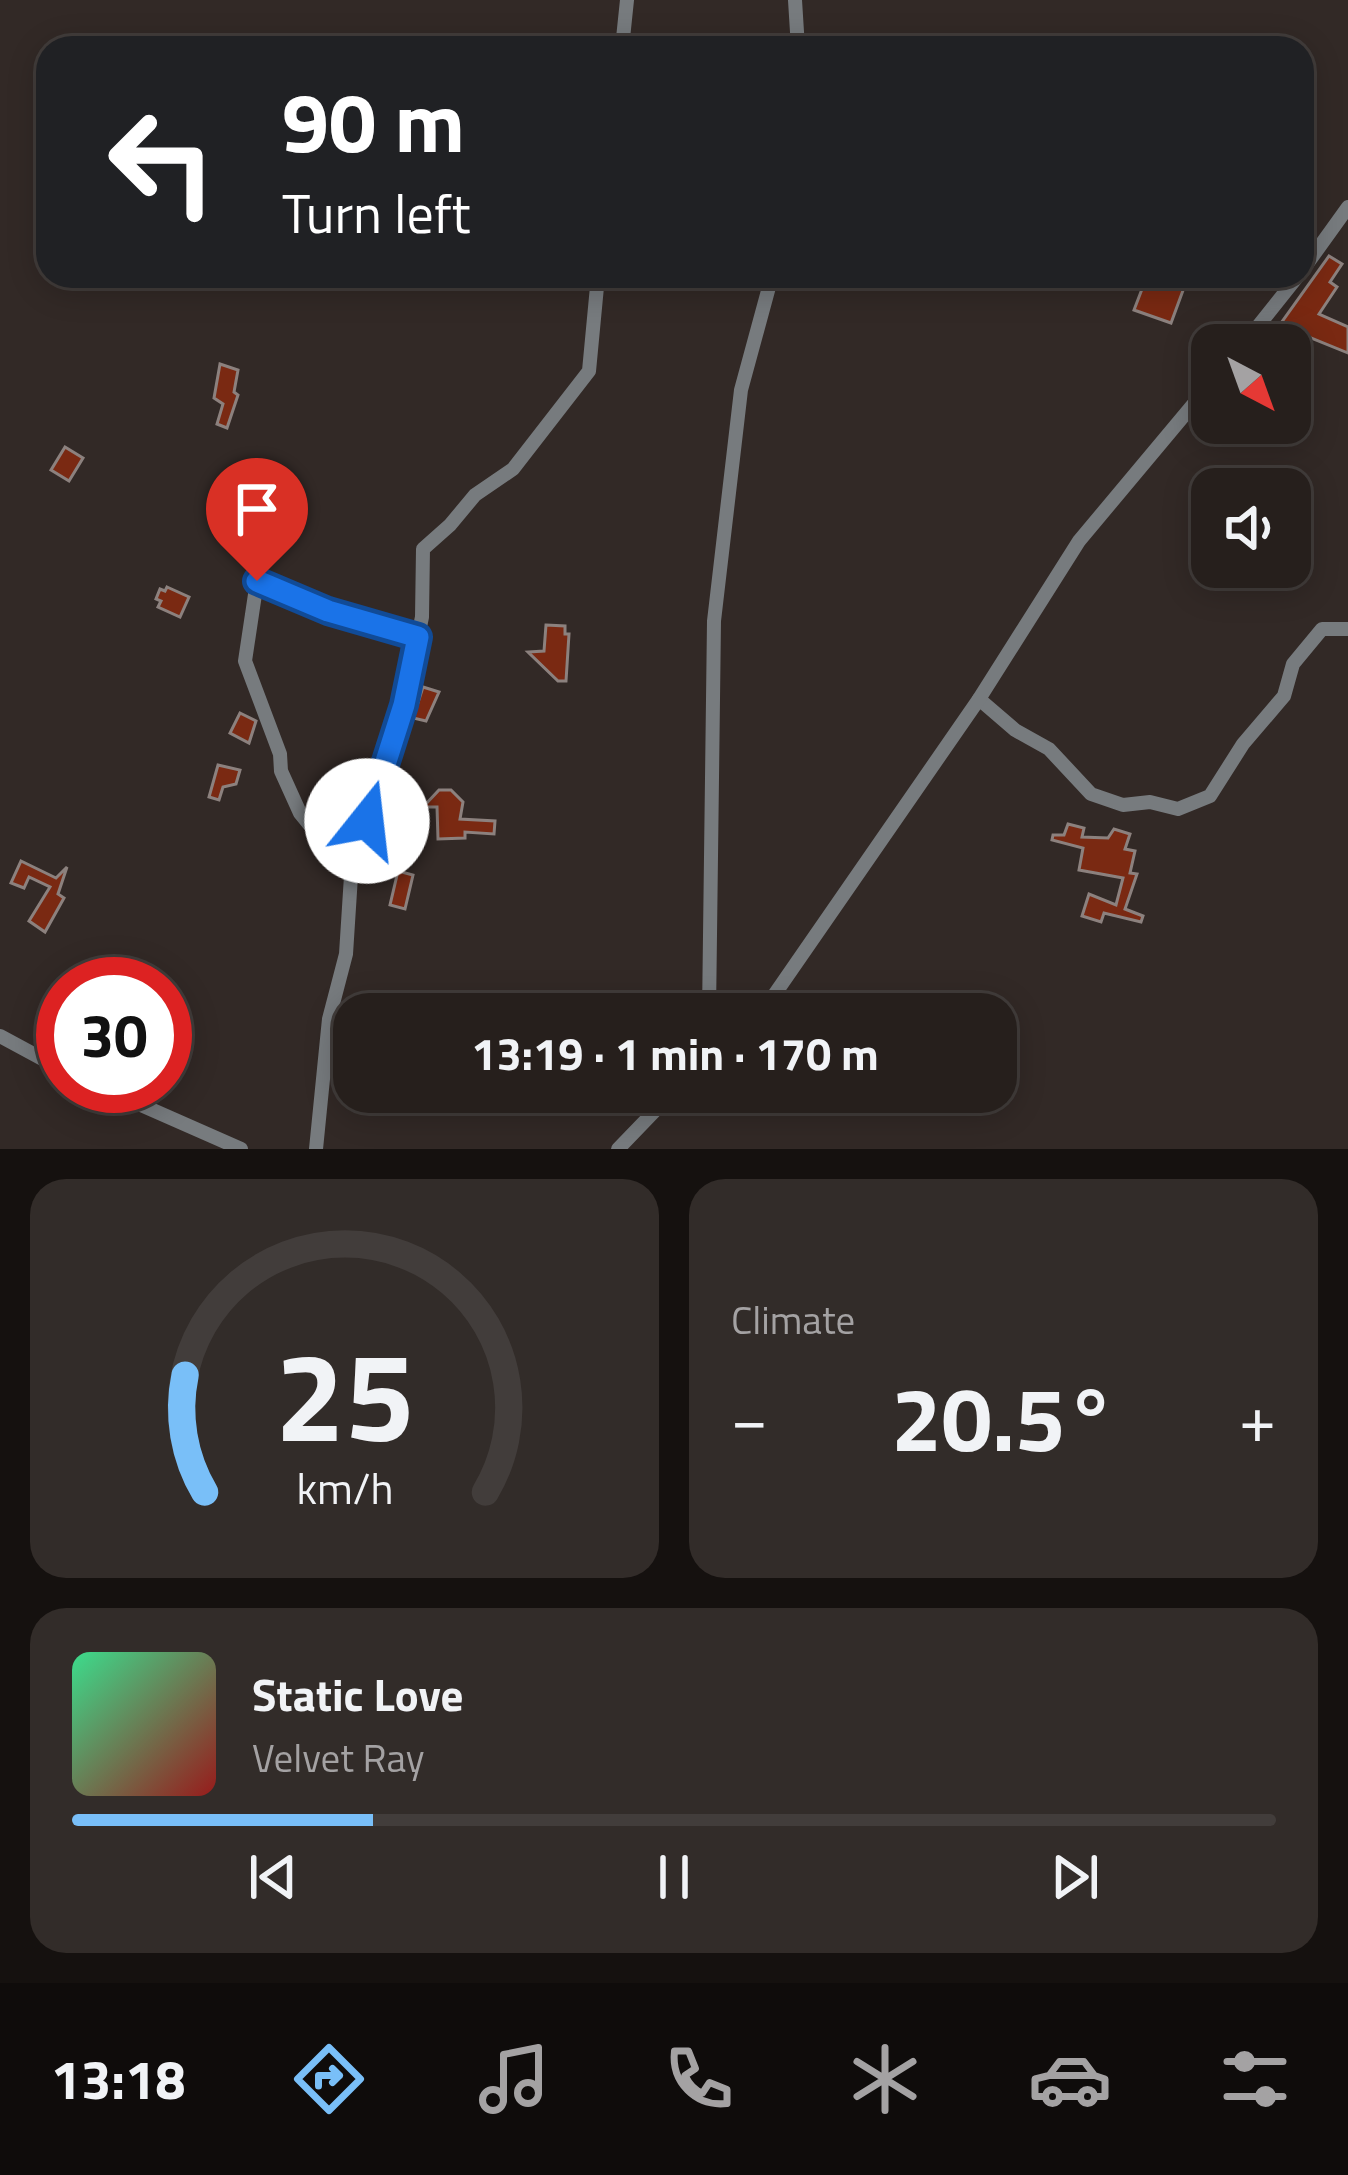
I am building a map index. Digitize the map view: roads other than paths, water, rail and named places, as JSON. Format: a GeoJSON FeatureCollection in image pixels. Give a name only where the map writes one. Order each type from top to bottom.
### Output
{"type":"FeatureCollection","features":[{"type":"Feature","properties":{"kind":"street"},"geometry":{"type":"LineString","coordinates":[[623,36],[627,0]]}},
{"type":"Feature","properties":{"kind":"street"},"geometry":{"type":"LineString","coordinates":[[795,0],[797,36]]}},
{"type":"Feature","properties":{"kind":"street"},"geometry":{"type":"LineString","coordinates":[[1314,254],[1348,207]]}},
{"type":"Feature","properties":{"kind":"street"},"geometry":{"type":"LineString","coordinates":[[316,1149],[329,1019],[346,954],[351,876],[404,705],[422,617],[423,549],[475,495],[513,469],[589,371],[597,288]]}},
{"type":"Feature","properties":{"kind":"street"},"geometry":{"type":"LineString","coordinates":[[710,993],[713,622],[741,390],[769,288]]}},
{"type":"Feature","properties":{"kind":"street"},"geometry":{"type":"LineString","coordinates":[[1260,324],[1288,288]]}},
{"type":"Feature","properties":{"kind":"street"},"geometry":{"type":"LineString","coordinates":[[776,993],[979,699],[1079,541],[1191,407]]}},
{"type":"Feature","properties":{"kind":"street"},"geometry":{"type":"LineString","coordinates":[[351,876],[300,813],[245,662],[257,581],[328,611],[418,637]]}},
{"type":"Feature","properties":{"kind":"street"},"geometry":{"type":"LineString","coordinates":[[979,699],[1015,730],[1049,749],[1091,794],[1123,806],[1150,802],[1178,809],[1210,796],[1243,744],[1284,696],[1293,664],[1311,640],[1322,629],[1348,629]]}},
{"type":"Feature","properties":{"kind":"street"},"geometry":{"type":"LineString","coordinates":[[0,1036],[36,1055]]}},
{"type":"Feature","properties":{"kind":"street"},"geometry":{"type":"LineString","coordinates":[[159,1113],[241,1149]]}},
{"type":"Feature","properties":{"kind":"street"},"geometry":{"type":"LineString","coordinates":[[618,1149],[653,1113]]}}]}
